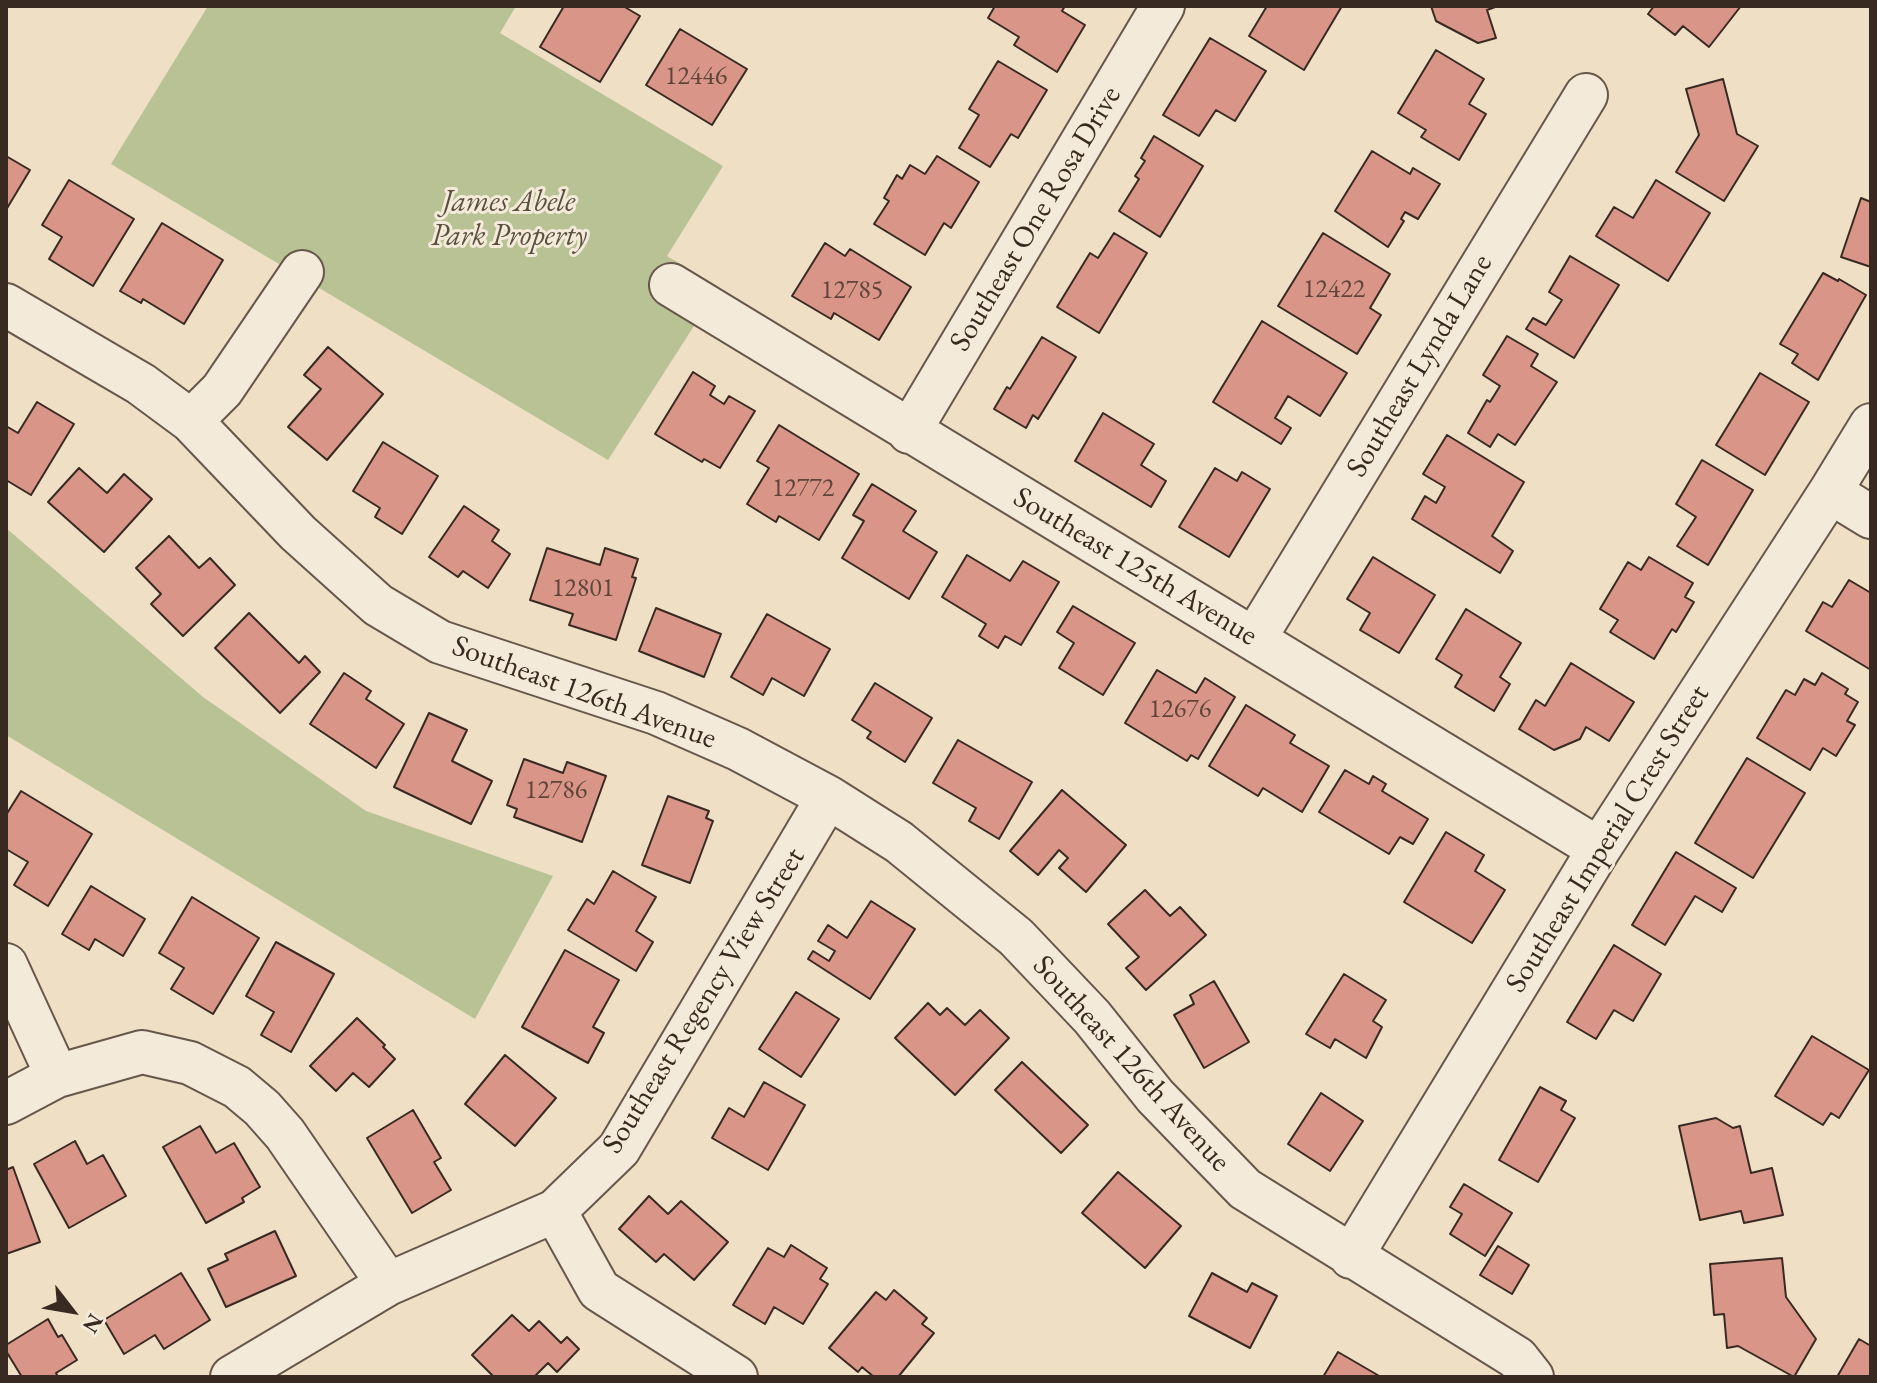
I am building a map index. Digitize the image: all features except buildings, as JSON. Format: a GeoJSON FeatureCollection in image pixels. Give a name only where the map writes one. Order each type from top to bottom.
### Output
{"type":"FeatureCollection","features":[{"type":"Feature","properties":{"kind":"street","name":"Southeast One Rosa Drive"},"geometry":{"type":"LineString","coordinates":[[909,432],[1163,6]]}},
{"type":"Feature","properties":{"kind":"street","name":"Southeast Lynda Lane"},"geometry":{"type":"LineString","coordinates":[[1255,638],[1586,95]]}},
{"type":"Feature","properties":{"kind":"street"},"geometry":{"type":"LineString","coordinates":[[191,421],[222,390],[302,272]]}},
{"type":"Feature","properties":{"kind":"street","name":"Southeast 125th Avenue"},"geometry":{"type":"LineString","coordinates":[[671,285],[1599,849]]}},
{"type":"Feature","properties":{"kind":"street","name":"Southeast 126th Avenue"},"geometry":{"type":"LineString","coordinates":[[6,305],[141,384],[191,421],[298,533],[378,605],[440,642],[656,713],[738,749],[828,797],[899,842],[1016,937],[1092,1017],[1155,1096],[1245,1189],[1517,1358],[1532,1377]]}},
{"type":"Feature","properties":{"kind":"street","name":"Southeast Imperial Crest Street"},"geometry":{"type":"LineString","coordinates":[[1351,1257],[1599,849],[1871,425]]}},
{"type":"Feature","properties":{"kind":"street"},"geometry":{"type":"LineString","coordinates":[[1830,492],[1871,517]]}},
{"type":"Feature","properties":{"kind":"street","name":"Southeast Regency View Street"},"geometry":{"type":"LineString","coordinates":[[232,1377],[388,1284],[555,1211],[619,1149],[828,797]]}},
{"type":"Feature","properties":{"kind":"street"},"geometry":{"type":"LineString","coordinates":[[6,965],[57,1076]]}},
{"type":"Feature","properties":{"kind":"street"},"geometry":{"type":"LineString","coordinates":[[6,1103],[57,1076],[142,1052],[190,1063],[237,1087],[262,1108],[285,1134],[388,1284]]}},
{"type":"Feature","properties":{"kind":"street"},"geometry":{"type":"LineString","coordinates":[[555,1211],[599,1290],[736,1377]]}},
{"type":"Feature","properties":{"kind":"green space","name":"James Abele Park Property"},"geometry":{"type":"Polygon","coordinates":[[[208,6],[516,6],[500,33],[723,166],[667,256],[719,287],[608,460],[111,164],[208,6]]]}},
{"type":"Feature","properties":{"kind":"green space"},"geometry":{"type":"Polygon","coordinates":[[[6,528],[203,697],[366,811],[553,876],[475,1019],[6,735],[6,528]]]}}]}
